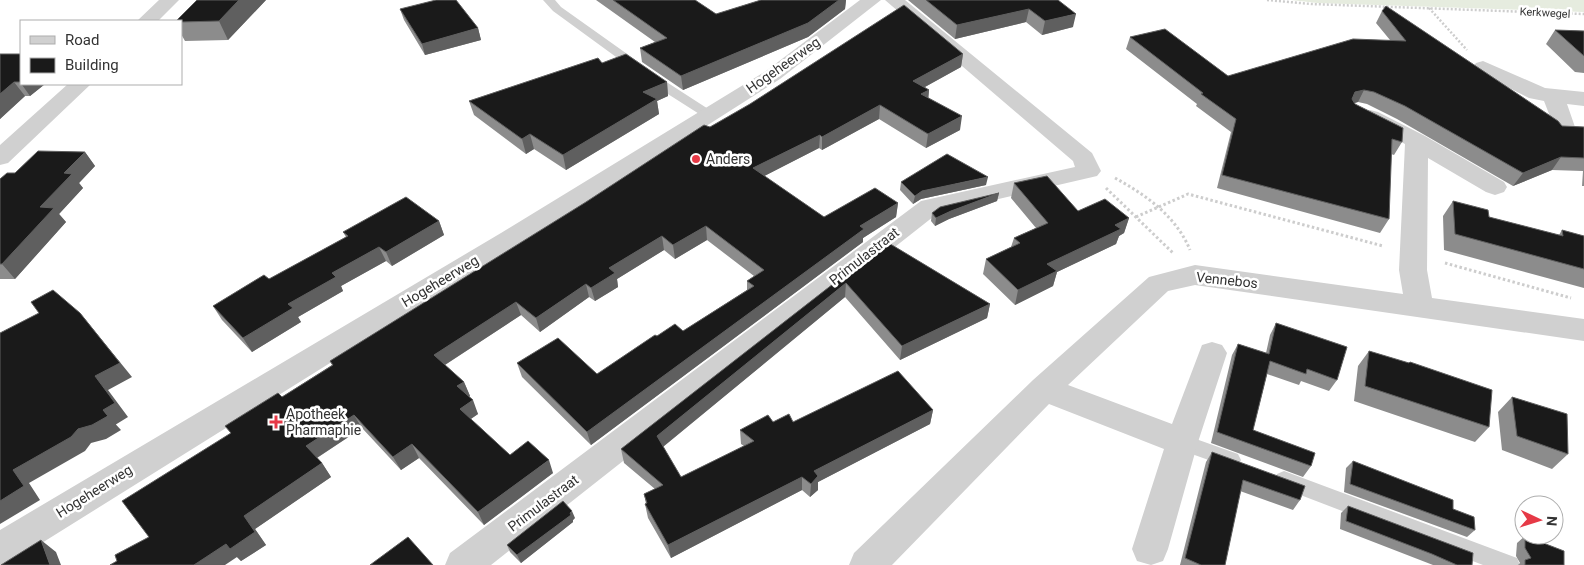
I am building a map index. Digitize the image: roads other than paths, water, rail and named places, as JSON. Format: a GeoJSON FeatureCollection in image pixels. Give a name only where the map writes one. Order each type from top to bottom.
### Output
{"type":"FeatureCollection","features":[{"type":"Feature","properties":{"kind":"street"},"geometry":{"type":"LineString","coordinates":[[148,20],[170,0]]}},
{"type":"Feature","properties":{"kind":"street","name":"Hogeheerweg"},"geometry":{"type":"LineString","coordinates":[[0,549],[510,239],[773,75],[872,0]]}},
{"type":"Feature","properties":{"kind":"street","name":"Primulastraat"},"geometry":{"type":"LineString","coordinates":[[463,565],[930,207],[1089,171],[1084,158],[894,0]]}},
{"type":"Feature","properties":{"kind":"street"},"geometry":{"type":"LineString","coordinates":[[1483,67],[1537,93],[1553,97],[1584,99]]}},
{"type":"Feature","properties":{"kind":"street"},"geometry":{"type":"LineString","coordinates":[[0,158],[79,85]]}},
{"type":"Feature","properties":{"kind":"street"},"geometry":{"type":"LineString","coordinates":[[1553,97],[1564,127]]}},
{"type":"Feature","properties":{"kind":"street"},"geometry":{"type":"LineString","coordinates":[[1358,111],[1417,141],[1495,187]]}},
{"type":"Feature","properties":{"kind":"street"},"geometry":{"type":"LineString","coordinates":[[1417,141],[1413,270],[1419,306]]}},
{"type":"Feature","properties":{"kind":"street","name":"Vennebos"},"geometry":{"type":"LineString","coordinates":[[867,565],[1044,389],[1159,284],[1195,275],[1584,330]]}},
{"type":"Feature","properties":{"kind":"street"},"geometry":{"type":"LineString","coordinates":[[1150,549],[1182,442],[1212,353]]}},
{"type":"Feature","properties":{"kind":"street"},"geometry":{"type":"LineString","coordinates":[[1044,389],[1182,442]]}},
{"type":"Feature","properties":{"kind":"lane"},"geometry":{"type":"LineString","coordinates":[[549,0],[557,9],[641,69],[710,114]]}},
{"type":"Feature","properties":{"kind":"lane"},"geometry":{"type":"LineString","coordinates":[[1182,442],[1509,565]]}},
{"type":"Feature","properties":{"kind":"place","name":"Anders"},"geometry":{"type":"Point","coordinates":[696,159]}},
{"type":"Feature","properties":{"kind":"place","name":"Apotheek Pharmaphie"},"geometry":{"type":"Point","coordinates":[276,422]}}]}
